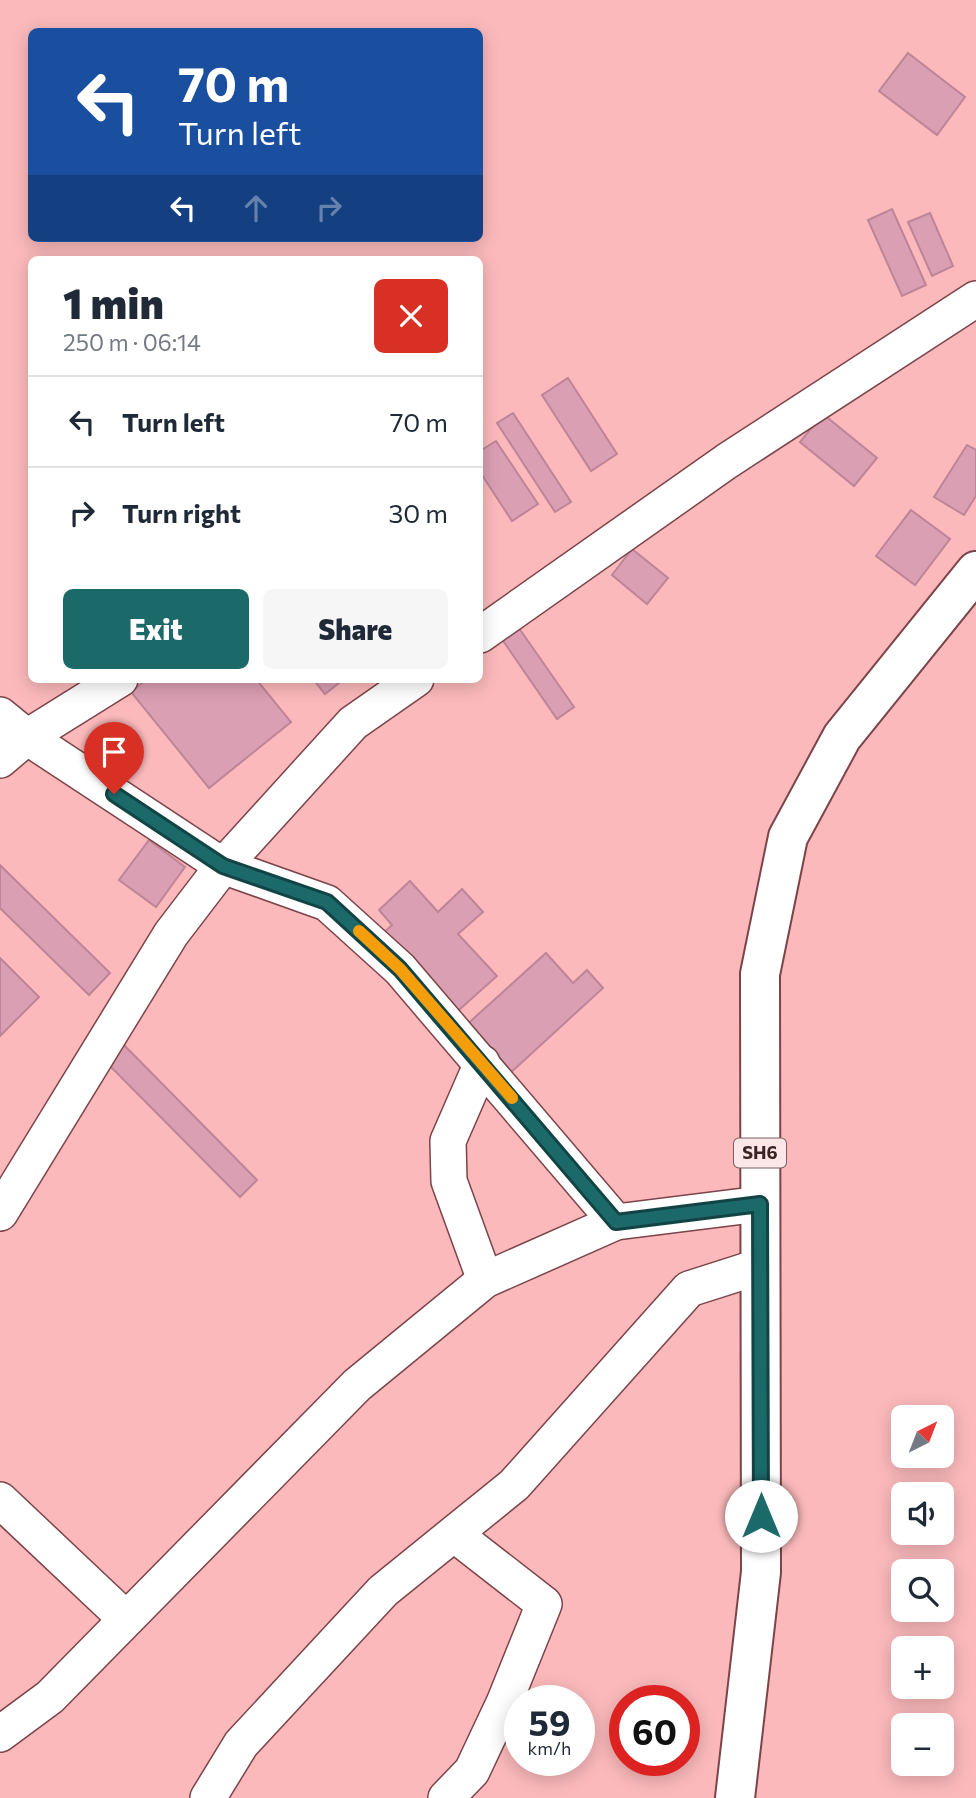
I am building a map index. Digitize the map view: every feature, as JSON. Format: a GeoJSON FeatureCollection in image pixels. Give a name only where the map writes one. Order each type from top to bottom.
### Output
{"type":"FeatureCollection","features":[{"type":"Feature","properties":{"kind":"main road","name":"SH6"},"geometry":{"type":"LineString","coordinates":[[735,1798],[761,1572],[760,974],[788,837],[842,737],[976,571]]}},
{"type":"Feature","properties":{"kind":"street"},"geometry":{"type":"LineString","coordinates":[[483,633],[727,461],[976,299]]}},
{"type":"Feature","properties":{"kind":"street"},"geometry":{"type":"LineString","coordinates":[[0,760],[27,737],[114,683]]}},
{"type":"Feature","properties":{"kind":"street"},"geometry":{"type":"LineString","coordinates":[[0,1213],[172,934],[223,866],[354,723],[410,683]]}},
{"type":"Feature","properties":{"kind":"street"},"geometry":{"type":"LineString","coordinates":[[0,715],[27,737],[223,866],[327,902],[400,969],[616,1222]]}},
{"type":"Feature","properties":{"kind":"street"},"geometry":{"type":"LineString","coordinates":[[482,1063],[448,1141],[449,1181],[485,1280]]}},
{"type":"Feature","properties":{"kind":"street"},"geometry":{"type":"LineString","coordinates":[[0,1734],[50,1697],[357,1385],[485,1280],[616,1222],[760,1204]]}},
{"type":"Feature","properties":{"kind":"street"},"geometry":{"type":"LineString","coordinates":[[208,1798],[241,1744],[383,1591],[514,1485],[690,1290],[761,1266]]}},
{"type":"Feature","properties":{"kind":"street"},"geometry":{"type":"LineString","coordinates":[[0,1500],[126,1619]]}},
{"type":"Feature","properties":{"kind":"street"},"geometry":{"type":"LineString","coordinates":[[446,1798],[472,1771],[504,1703],[544,1604],[454,1534]]}},
{"type":"Feature","properties":{"kind":"building"},"geometry":{"type":"Polygon","coordinates":[[[908,53],[965,97],[937,135],[879,91],[908,53]]]}},
{"type":"Feature","properties":{"kind":"building"},"geometry":{"type":"Polygon","coordinates":[[[892,209],[926,285],[902,296],[868,220],[892,209]]]}},
{"type":"Feature","properties":{"kind":"building"},"geometry":{"type":"Polygon","coordinates":[[[930,213],[953,266],[932,276],[908,222],[930,213]]]}},
{"type":"Feature","properties":{"kind":"building"},"geometry":{"type":"Polygon","coordinates":[[[568,378],[617,454],[591,471],[542,395],[568,378]]]}},
{"type":"Feature","properties":{"kind":"building"},"geometry":{"type":"Polygon","coordinates":[[[513,413],[571,502],[555,512],[497,423],[513,413]]]}},
{"type":"Feature","properties":{"kind":"building"},"geometry":{"type":"Polygon","coordinates":[[[823,414],[877,458],[854,486],[800,442],[823,414]]]}},
{"type":"Feature","properties":{"kind":"building"},"geometry":{"type":"Polygon","coordinates":[[[496,441],[538,504],[512,521],[483,477],[483,449],[496,441]]]}},
{"type":"Feature","properties":{"kind":"building"},"geometry":{"type":"Polygon","coordinates":[[[967,445],[976,450],[976,496],[964,515],[934,497],[967,445]]]}},
{"type":"Feature","properties":{"kind":"building"},"geometry":{"type":"Polygon","coordinates":[[[911,510],[950,539],[915,585],[876,556],[911,510]]]}},
{"type":"Feature","properties":{"kind":"building"},"geometry":{"type":"Polygon","coordinates":[[[632,549],[668,578],[647,604],[612,575],[632,549]]]}},
{"type":"Feature","properties":{"kind":"building"},"geometry":{"type":"Polygon","coordinates":[[[514,621],[574,707],[557,719],[497,632],[514,621]]]}},
{"type":"Feature","properties":{"kind":"building"},"geometry":{"type":"Polygon","coordinates":[[[142,683],[259,683],[291,722],[209,788],[131,692],[142,683]]]}},
{"type":"Feature","properties":{"kind":"building"},"geometry":{"type":"Polygon","coordinates":[[[316,683],[339,683],[325,694],[316,683]]]}},
{"type":"Feature","properties":{"kind":"building"},"geometry":{"type":"Polygon","coordinates":[[[149,840],[185,867],[156,907],[119,880],[149,840]]]}},
{"type":"Feature","properties":{"kind":"building"},"geometry":{"type":"Polygon","coordinates":[[[0,865],[110,973],[89,995],[0,908],[0,865]]]}},
{"type":"Feature","properties":{"kind":"building"},"geometry":{"type":"Polygon","coordinates":[[[410,881],[438,912],[462,889],[483,912],[458,934],[497,976],[450,1018],[378,938],[392,925],[379,910],[410,881]]]}},
{"type":"Feature","properties":{"kind":"building"},"geometry":{"type":"Polygon","coordinates":[[[546,953],[573,983],[587,970],[603,988],[507,1076],[463,1028],[546,953]]]}},
{"type":"Feature","properties":{"kind":"building"},"geometry":{"type":"Polygon","coordinates":[[[0,958],[39,997],[0,1036],[0,958]]]}},
{"type":"Feature","properties":{"kind":"building"},"geometry":{"type":"Polygon","coordinates":[[[122,1043],[257,1180],[240,1197],[104,1060],[122,1043]]]}},
{"type":"Feature","properties":{"kind":"slow traffic"},"geometry":{"type":"LineString","coordinates":[[359,931],[400,969],[512,1098]]}},
{"type":"Feature","properties":{"kind":"route"},"geometry":{"type":"LineString","coordinates":[[114,794],[223,866],[327,902],[400,969],[616,1222],[760,1204],[761,1516]]}}]}
